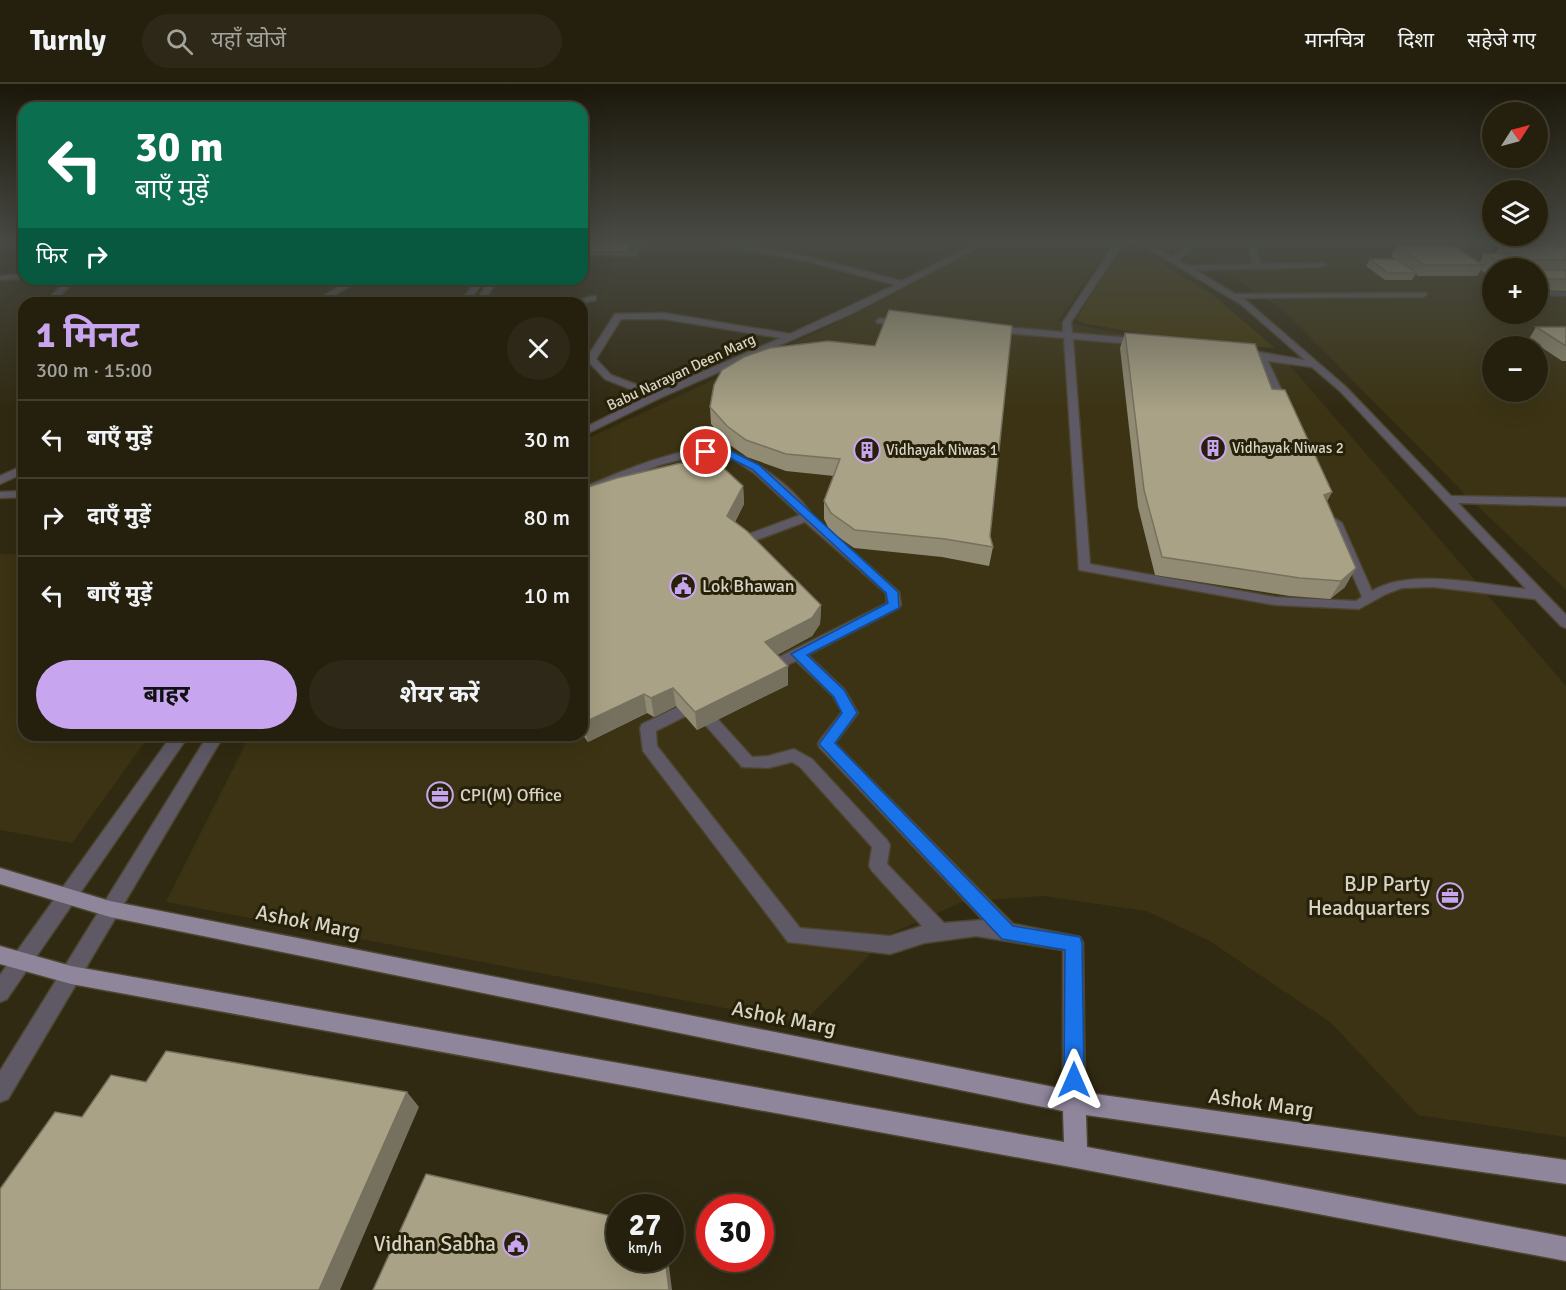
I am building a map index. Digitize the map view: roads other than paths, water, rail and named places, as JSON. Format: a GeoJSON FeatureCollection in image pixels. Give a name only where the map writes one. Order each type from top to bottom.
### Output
{"type":"FeatureCollection","features":[{"type":"Feature","properties":{"kind":"main road","name":"Ashok Marg"},"geometry":{"type":"LineString","coordinates":[[0,876],[110,909],[1074,1102],[1566,1172]]}},
{"type":"Feature","properties":{"kind":"main road"},"geometry":{"type":"LineString","coordinates":[[0,955],[71,975],[1076,1156],[1566,1249]]}},
{"type":"Feature","properties":{"kind":"main road"},"geometry":{"type":"LineString","coordinates":[[1074,1102],[1076,1156]]}},
{"type":"Feature","properties":{"kind":"street"},"geometry":{"type":"LineString","coordinates":[[588,300],[592,298]]}},
{"type":"Feature","properties":{"kind":"street","name":"Babu Narayan Deen Marg"},"geometry":{"type":"LineString","coordinates":[[588,430],[656,396],[791,337],[872,298]]}},
{"type":"Feature","properties":{"kind":"street"},"geometry":{"type":"LineString","coordinates":[[1083,298],[1067,322],[1084,567],[1275,601],[1359,605],[1401,584],[1433,584],[1539,596]]}},
{"type":"Feature","properties":{"kind":"street"},"geometry":{"type":"LineString","coordinates":[[1236,298],[1343,389],[1566,623]]}},
{"type":"Feature","properties":{"kind":"street"},"geometry":{"type":"LineString","coordinates":[[656,396],[608,377],[591,358],[618,316],[664,316],[791,337]]}},
{"type":"Feature","properties":{"kind":"street"},"geometry":{"type":"LineString","coordinates":[[880,321],[915,324]]}},
{"type":"Feature","properties":{"kind":"street"},"geometry":{"type":"LineString","coordinates":[[986,328],[1068,334],[1153,344]]}},
{"type":"Feature","properties":{"kind":"street"},"geometry":{"type":"LineString","coordinates":[[1236,351],[1282,361],[1315,364]]}},
{"type":"Feature","properties":{"kind":"street"},"geometry":{"type":"LineString","coordinates":[[1261,356],[1290,419]]}},
{"type":"Feature","properties":{"kind":"street"},"geometry":{"type":"LineString","coordinates":[[588,490],[687,452],[726,452],[756,467],[802,509],[807,517],[892,592],[894,605],[747,680]]}},
{"type":"Feature","properties":{"kind":"street"},"geometry":{"type":"LineString","coordinates":[[0,481],[18,471]]}},
{"type":"Feature","properties":{"kind":"street"},"geometry":{"type":"LineString","coordinates":[[0,495],[18,494]]}},
{"type":"Feature","properties":{"kind":"street"},"geometry":{"type":"LineString","coordinates":[[1448,499],[1566,502]]}},
{"type":"Feature","properties":{"kind":"street"},"geometry":{"type":"LineString","coordinates":[[1332,514],[1369,598]]}},
{"type":"Feature","properties":{"kind":"street"},"geometry":{"type":"LineString","coordinates":[[722,549],[807,517]]}},
{"type":"Feature","properties":{"kind":"street"},"geometry":{"type":"LineString","coordinates":[[798,654],[839,693],[850,713],[826,744],[1009,933]]}},
{"type":"Feature","properties":{"kind":"street"},"geometry":{"type":"LineString","coordinates":[[716,695],[648,728],[650,747],[795,936],[890,945],[924,934],[976,927],[1073,943],[1074,1102]]}},
{"type":"Feature","properties":{"kind":"street"},"geometry":{"type":"LineString","coordinates":[[696,705],[748,763],[768,762],[794,755],[806,763],[881,845],[878,866],[940,932]]}},
{"type":"Feature","properties":{"kind":"street"},"geometry":{"type":"LineString","coordinates":[[0,992],[177,741]]}},
{"type":"Feature","properties":{"kind":"street"},"geometry":{"type":"LineString","coordinates":[[0,1091],[215,741]]}},
{"type":"Feature","properties":{"kind":"place","name":"Vidhayak Niwas 2"},"geometry":{"type":"Point","coordinates":[1213,448]}},
{"type":"Feature","properties":{"kind":"place","name":"Vidhayak Niwas 1"},"geometry":{"type":"Point","coordinates":[867,450]}},
{"type":"Feature","properties":{"kind":"place","name":"Lok Bhawan"},"geometry":{"type":"Point","coordinates":[683,586]}},
{"type":"Feature","properties":{"kind":"place","name":"CPI(M) Office"},"geometry":{"type":"Point","coordinates":[440,795]}},
{"type":"Feature","properties":{"kind":"place","name":"BJP Party Headquarters"},"geometry":{"type":"Point","coordinates":[1450,896]}},
{"type":"Feature","properties":{"kind":"place","name":"Vidhan Sabha"},"geometry":{"type":"Point","coordinates":[516,1244]}}]}
